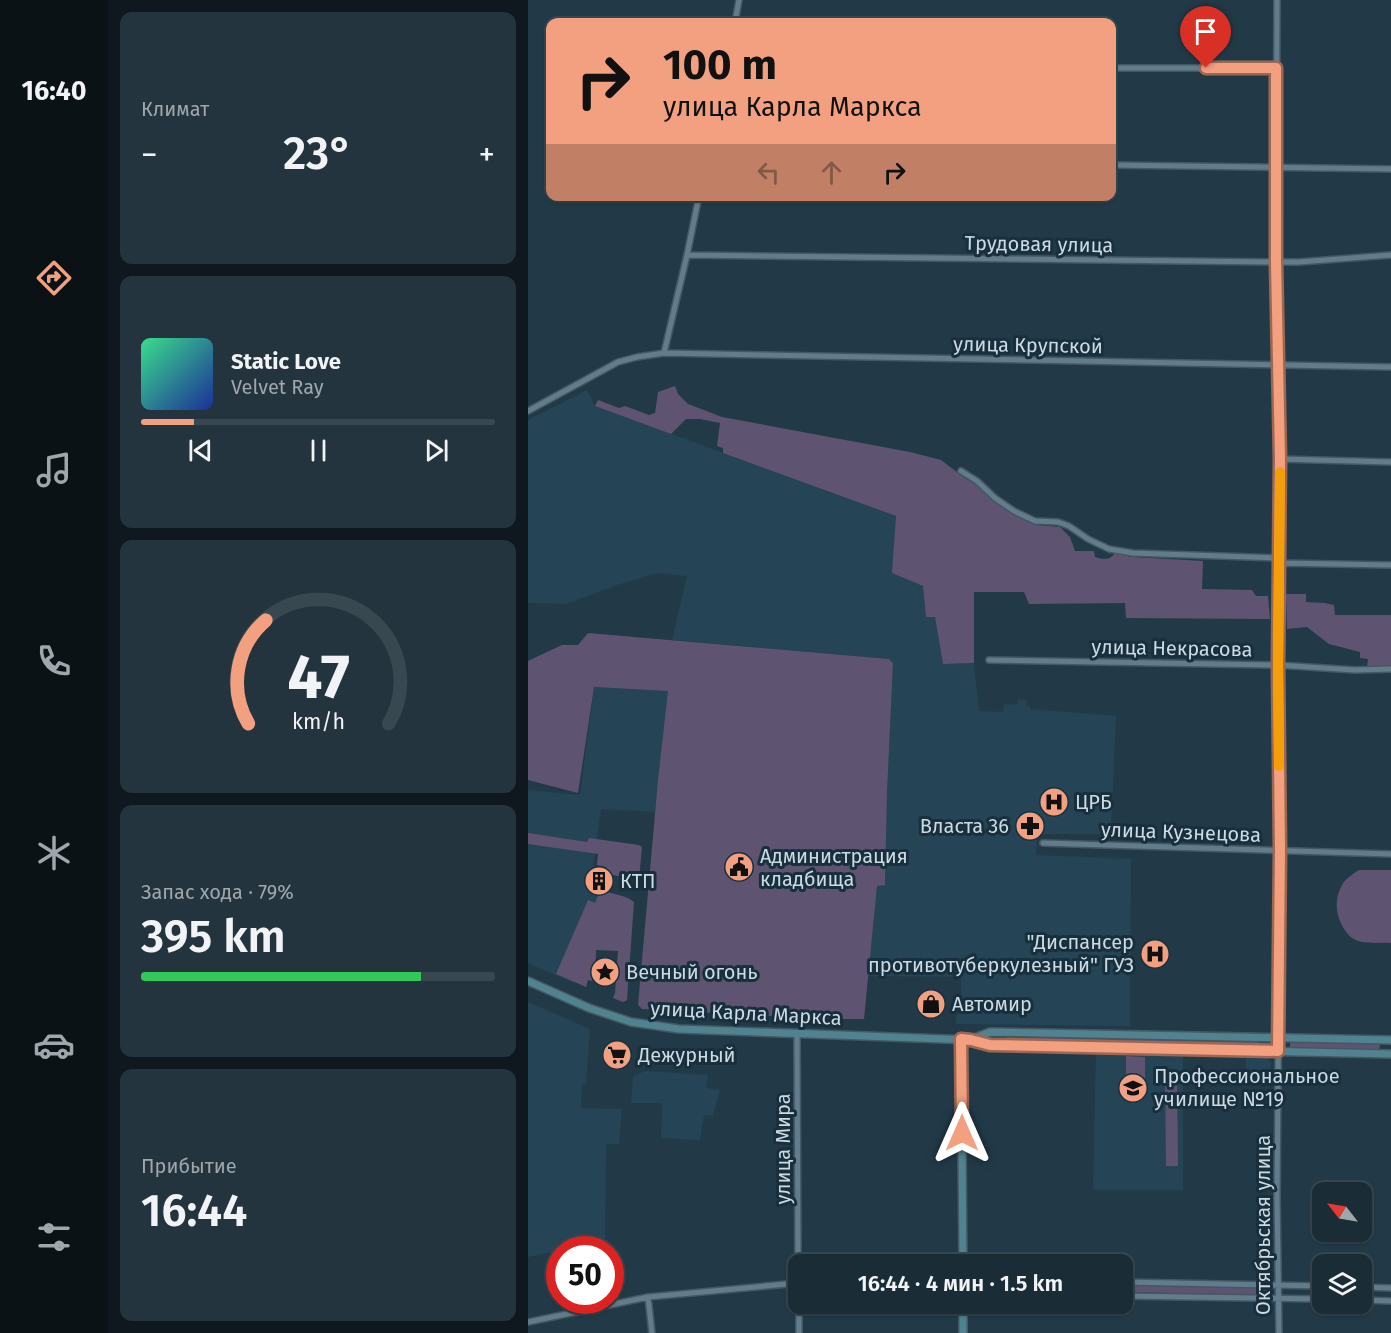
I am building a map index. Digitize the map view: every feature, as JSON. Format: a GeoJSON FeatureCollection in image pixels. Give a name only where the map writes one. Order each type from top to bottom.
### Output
{"type":"FeatureCollection","features":[{"type":"Feature","properties":{"kind":"main road","name":"улица Карла Маркса"},"geometry":{"type":"LineString","coordinates":[[528,981],[589,1008],[631,1022],[679,1029],[961,1039],[990,1045],[1388,1054],[1388,1040],[990,1032],[971,1040]]}},
{"type":"Feature","properties":{"kind":"main road"},"geometry":{"type":"LineString","coordinates":[[961,1039],[963,1254]]}},
{"type":"Feature","properties":{"kind":"main road"},"geometry":{"type":"LineString","coordinates":[[963,1314],[963,1333]]}},
{"type":"Feature","properties":{"kind":"street"},"geometry":{"type":"LineString","coordinates":[[736,18],[739,0]]}},
{"type":"Feature","properties":{"kind":"street","name":"Октябрьская улица"},"geometry":{"type":"LineString","coordinates":[[1277,0],[1276,262],[1280,459],[1279,1333]]}},
{"type":"Feature","properties":{"kind":"street"},"geometry":{"type":"LineString","coordinates":[[1116,68],[1276,68]]}},
{"type":"Feature","properties":{"kind":"street"},"geometry":{"type":"LineString","coordinates":[[1116,165],[1391,169]]}},
{"type":"Feature","properties":{"kind":"street"},"geometry":{"type":"LineString","coordinates":[[664,353],[698,201]]}},
{"type":"Feature","properties":{"kind":"street","name":"Трудовая улица"},"geometry":{"type":"LineString","coordinates":[[687,255],[1276,262],[1391,255]]}},
{"type":"Feature","properties":{"kind":"street","name":"улица Крупской"},"geometry":{"type":"LineString","coordinates":[[528,411],[618,362],[664,353],[1391,367]]}},
{"type":"Feature","properties":{"kind":"street"},"geometry":{"type":"LineString","coordinates":[[1280,459],[1391,462]]}},
{"type":"Feature","properties":{"kind":"street"},"geometry":{"type":"LineString","coordinates":[[961,471],[1014,511],[1035,521],[1058,522],[1069,526],[1109,549],[1133,553],[1391,565]]}},
{"type":"Feature","properties":{"kind":"street","name":"улица Некрасова"},"geometry":{"type":"LineString","coordinates":[[988,660],[1278,665],[1355,670],[1391,669]]}},
{"type":"Feature","properties":{"kind":"street","name":"улица Кузнецова"},"geometry":{"type":"LineString","coordinates":[[1042,843],[1391,854]]}},
{"type":"Feature","properties":{"kind":"street","name":"улица Мира"},"geometry":{"type":"LineString","coordinates":[[797,1033],[798,1254]]}},
{"type":"Feature","properties":{"kind":"street"},"geometry":{"type":"LineString","coordinates":[[1133,1282],[1312,1286]]}},
{"type":"Feature","properties":{"kind":"street"},"geometry":{"type":"LineString","coordinates":[[528,1322],[648,1297],[788,1284]]}},
{"type":"Feature","properties":{"kind":"street"},"geometry":{"type":"LineString","coordinates":[[1372,1287],[1391,1288]]}},
{"type":"Feature","properties":{"kind":"street"},"geometry":{"type":"LineString","coordinates":[[1133,1296],[1312,1299]]}},
{"type":"Feature","properties":{"kind":"street"},"geometry":{"type":"LineString","coordinates":[[648,1297],[652,1333]]}},
{"type":"Feature","properties":{"kind":"street"},"geometry":{"type":"LineString","coordinates":[[1372,1300],[1391,1300]]}},
{"type":"Feature","properties":{"kind":"street"},"geometry":{"type":"LineString","coordinates":[[799,1314],[799,1333]]}},
{"type":"Feature","properties":{"kind":"shaded area"},"geometry":{"type":"Polygon","coordinates":[[[675,386],[678,394],[688,404],[722,417],[910,452],[941,460],[1012,514],[1035,525],[1060,527],[1070,537],[1075,551],[1094,551],[1095,557],[1104,559],[1115,553],[1132,557],[1203,561],[1202,589],[1252,590],[1256,596],[1268,596],[1270,619],[1126,618],[1125,603],[1029,604],[1024,592],[974,592],[974,663],[943,664],[935,617],[926,617],[923,586],[892,573],[896,516],[723,453],[723,448],[717,446],[720,423],[686,419],[671,434],[595,406],[598,400],[619,408],[625,406],[649,415],[655,413],[658,392],[675,386]]]}},
{"type":"Feature","properties":{"kind":"shaded area"},"geometry":{"type":"Polygon","coordinates":[[[587,390],[595,406],[896,516],[893,573],[923,586],[926,617],[935,616],[943,664],[974,663],[979,711],[1003,712],[1004,704],[1017,705],[1018,699],[1027,700],[1026,706],[1030,706],[1030,709],[1116,716],[1111,834],[1037,834],[1036,855],[1131,859],[1130,1026],[956,1024],[956,1016],[961,1011],[961,977],[868,976],[877,886],[885,884],[893,663],[889,659],[672,640],[687,576],[657,573],[566,604],[528,603],[528,420],[587,390]]]}},
{"type":"Feature","properties":{"kind":"shaded area"},"geometry":{"type":"Polygon","coordinates":[[[1286,594],[1306,594],[1306,602],[1334,605],[1335,615],[1391,615],[1391,666],[1367,667],[1368,659],[1360,658],[1360,652],[1329,644],[1307,627],[1287,629],[1286,594]]]}},
{"type":"Feature","properties":{"kind":"shaded area"},"geometry":{"type":"Polygon","coordinates":[[[588,633],[889,659],[893,663],[885,885],[877,886],[864,1019],[787,1019],[787,1017],[642,1009],[638,1005],[668,691],[594,687],[578,793],[528,780],[528,661],[562,645],[578,645],[588,633]]]}},
{"type":"Feature","properties":{"kind":"shaded area"},"geometry":{"type":"Polygon","coordinates":[[[594,687],[669,691],[655,812],[601,809],[593,866],[603,869],[599,890],[611,893],[574,983],[528,963],[528,790],[580,795],[594,687]]]}},
{"type":"Feature","properties":{"kind":"shaded area"},"geometry":{"type":"Polygon","coordinates":[[[528,833],[587,842],[589,838],[639,845],[642,847],[639,879],[605,874],[606,867],[597,865],[598,854],[528,844],[528,833]]]}},
{"type":"Feature","properties":{"kind":"shaded area"},"geometry":{"type":"Polygon","coordinates":[[[1359,870],[1391,870],[1391,943],[1367,943],[1353,939],[1340,922],[1337,910],[1339,891],[1346,880],[1359,870]]]}},
{"type":"Feature","properties":{"kind":"shaded area"},"geometry":{"type":"Polygon","coordinates":[[[600,891],[622,896],[634,902],[627,1000],[623,1002],[613,998],[618,951],[596,950],[595,975],[592,975],[592,981],[588,980],[586,987],[556,974],[588,900],[595,903],[600,891]]]}},
{"type":"Feature","properties":{"kind":"shaded area"},"geometry":{"type":"Polygon","coordinates":[[[528,1002],[590,1029],[586,1084],[582,1084],[581,1108],[622,1109],[619,1144],[606,1144],[605,1236],[546,1236],[546,1253],[528,1257],[528,1002]]]}},
{"type":"Feature","properties":{"kind":"shaded area"},"geometry":{"type":"Polygon","coordinates":[[[1007,1037],[1259,1041],[1259,1048],[1007,1042],[1007,1037]]]}},
{"type":"Feature","properties":{"kind":"shaded area"},"geometry":{"type":"Polygon","coordinates":[[[1290,1041],[1380,1044],[1379,1051],[1290,1049],[1290,1041]]]}},
{"type":"Feature","properties":{"kind":"shaded area"},"geometry":{"type":"Polygon","coordinates":[[[1096,1053],[1183,1055],[1183,1190],[1093,1190],[1096,1053]]]}},
{"type":"Feature","properties":{"kind":"shaded area"},"geometry":{"type":"Polygon","coordinates":[[[1126,1056],[1145,1057],[1145,1078],[1126,1078],[1126,1056]]]}},
{"type":"Feature","properties":{"kind":"shaded area"},"geometry":{"type":"Polygon","coordinates":[[[1246,1057],[1266,1057],[1271,1063],[1270,1077],[1246,1077],[1246,1057]]]}},
{"type":"Feature","properties":{"kind":"shaded area"},"geometry":{"type":"Polygon","coordinates":[[[645,1071],[708,1075],[706,1088],[720,1090],[713,1116],[704,1115],[700,1140],[661,1138],[662,1103],[631,1103],[633,1076],[645,1071]]]}},
{"type":"Feature","properties":{"kind":"shaded area"},"geometry":{"type":"Polygon","coordinates":[[[1165,1073],[1177,1073],[1178,1166],[1166,1166],[1165,1073]]]}},
{"type":"Feature","properties":{"kind":"shaded area"},"geometry":{"type":"Polygon","coordinates":[[[1133,1285],[1268,1288],[1267,1295],[1133,1292],[1133,1285]]]}},
{"type":"Feature","properties":{"kind":"slow traffic"},"geometry":{"type":"LineString","coordinates":[[1279,766],[1280,472]]}},
{"type":"Feature","properties":{"kind":"place","name":"ЦРБ"},"geometry":{"type":"Point","coordinates":[1054,802]}},
{"type":"Feature","properties":{"kind":"place","name":"Власта 36"},"geometry":{"type":"Point","coordinates":[1030,826]}},
{"type":"Feature","properties":{"kind":"place","name":"Администрация кладбища"},"geometry":{"type":"Point","coordinates":[739,867]}},
{"type":"Feature","properties":{"kind":"place","name":"КТП"},"geometry":{"type":"Point","coordinates":[599,881]}},
{"type":"Feature","properties":{"kind":"place","name":"\"Диспансер противотуберкулезный\" ГУЗ"},"geometry":{"type":"Point","coordinates":[1155,954]}},
{"type":"Feature","properties":{"kind":"place","name":"Вечный огонь"},"geometry":{"type":"Point","coordinates":[605,972]}},
{"type":"Feature","properties":{"kind":"place","name":"Автомир"},"geometry":{"type":"Point","coordinates":[931,1004]}},
{"type":"Feature","properties":{"kind":"place","name":"Дежурный"},"geometry":{"type":"Point","coordinates":[617,1055]}},
{"type":"Feature","properties":{"kind":"place","name":"Профессиональное училище №19"},"geometry":{"type":"Point","coordinates":[1133,1088]}},
{"type":"Feature","properties":{"kind":"route"},"geometry":{"type":"LineString","coordinates":[[962,1133],[961,1039],[990,1045],[1278,1051],[1280,459],[1276,262],[1276,68],[1206,68]]}}]}
